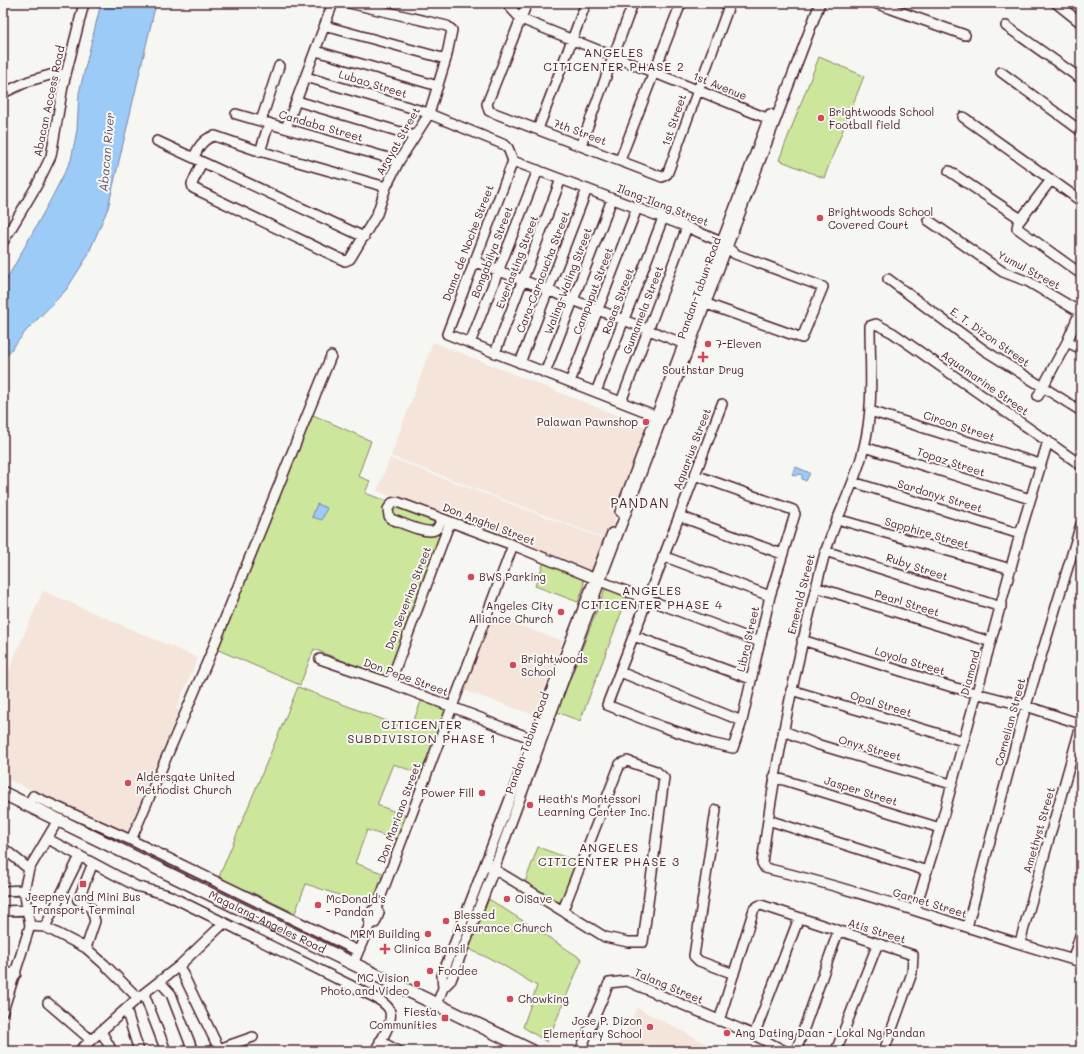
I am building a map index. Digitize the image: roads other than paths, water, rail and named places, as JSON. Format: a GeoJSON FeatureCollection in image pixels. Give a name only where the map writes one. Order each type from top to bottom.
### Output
{"type":"FeatureCollection","features":[{"type":"Feature","properties":{"kind":"main road","name":"Magalang-Angeles Road"},"geometry":{"type":"LineString","coordinates":[[3,793],[532,1051]]}},
{"type":"Feature","properties":{"kind":"street","name":"Abacan Access Road"},"geometry":{"type":"LineString","coordinates":[[3,242],[37,185],[51,156],[66,74],[84,3]]}},
{"type":"Feature","properties":{"kind":"street"},"geometry":{"type":"LineString","coordinates":[[286,128],[333,3]]}},
{"type":"Feature","properties":{"kind":"street","name":"Arayat Street"},"geometry":{"type":"LineString","coordinates":[[198,160],[192,184],[193,188],[344,261],[350,259],[377,214],[386,187],[399,161],[428,114],[438,86],[452,34],[451,28],[447,26],[349,3]]}},
{"type":"Feature","properties":{"kind":"street","name":"1st Avenue"},"geometry":{"type":"LineString","coordinates":[[506,3],[521,19],[572,41],[697,89],[771,120]]}},
{"type":"Feature","properties":{"kind":"street"},"geometry":{"type":"LineString","coordinates":[[521,19],[527,3]]}},
{"type":"Feature","properties":{"kind":"street"},"geometry":{"type":"LineString","coordinates":[[538,129],[586,3]]}},
{"type":"Feature","properties":{"kind":"street"},"geometry":{"type":"LineString","coordinates":[[581,145],[612,56],[633,3]]}},
{"type":"Feature","properties":{"kind":"street"},"geometry":{"type":"LineString","coordinates":[[620,160],[681,3]]}},
{"type":"Feature","properties":{"kind":"street","name":"1st Street"},"geometry":{"type":"LineString","coordinates":[[664,176],[668,172],[697,89],[730,3]]}},
{"type":"Feature","properties":{"kind":"street","name":"Pandan-Tabun Road"},"geometry":{"type":"LineString","coordinates":[[490,866],[703,303],[814,3]]}},
{"type":"Feature","properties":{"kind":"street","name":"Pandan-Tabun Road"},"geometry":{"type":"LineString","coordinates":[[771,120],[820,3]]}},
{"type":"Feature","properties":{"kind":"street"},"geometry":{"type":"LineString","coordinates":[[875,3],[965,35]]}},
{"type":"Feature","properties":{"kind":"street"},"geometry":{"type":"LineString","coordinates":[[1056,3],[1081,23]]}},
{"type":"Feature","properties":{"kind":"street","name":"7th Street"},"geometry":{"type":"LineString","coordinates":[[521,19],[487,104],[487,108],[491,113],[581,145],[659,176],[664,176]]}},
{"type":"Feature","properties":{"kind":"street"},"geometry":{"type":"LineString","coordinates":[[325,26],[446,59]]}},
{"type":"Feature","properties":{"kind":"street"},"geometry":{"type":"LineString","coordinates":[[1006,26],[1081,79]]}},
{"type":"Feature","properties":{"kind":"street"},"geometry":{"type":"LineString","coordinates":[[316,50],[438,86]]}},
{"type":"Feature","properties":{"kind":"street"},"geometry":{"type":"LineString","coordinates":[[260,152],[265,122],[279,66]]}},
{"type":"Feature","properties":{"kind":"street"},"geometry":{"type":"LineString","coordinates":[[1001,72],[1081,131]]}},
{"type":"Feature","properties":{"kind":"street"},"geometry":{"type":"LineString","coordinates":[[3,94],[29,81],[50,75],[66,74]]}},
{"type":"Feature","properties":{"kind":"street","name":"Lubao Street"},"geometry":{"type":"LineString","coordinates":[[306,77],[428,114],[505,145],[508,148],[513,161]]}},
{"type":"Feature","properties":{"kind":"street"},"geometry":{"type":"LineString","coordinates":[[297,101],[414,136]]}},
{"type":"Feature","properties":{"kind":"street","name":"Candaba Street"},"geometry":{"type":"LineString","coordinates":[[236,114],[399,161]]}},
{"type":"Feature","properties":{"kind":"street"},"geometry":{"type":"LineString","coordinates":[[963,117],[1081,201]]}},
{"type":"Feature","properties":{"kind":"street"},"geometry":{"type":"LineString","coordinates":[[198,160],[200,145],[211,137],[386,187]]}},
{"type":"Feature","properties":{"kind":"street"},"geometry":{"type":"LineString","coordinates":[[157,141],[364,237]]}},
{"type":"Feature","properties":{"kind":"street","name":"Ilang-Ilang Street"},"geometry":{"type":"LineString","coordinates":[[513,161],[687,227],[724,244],[735,254],[823,287],[802,338],[703,303]]}},
{"type":"Feature","properties":{"kind":"street","name":"Dama de Noche Street"},"geometry":{"type":"LineString","coordinates":[[470,344],[447,334],[513,161]]}},
{"type":"Feature","properties":{"kind":"street","name":"Bongabilya Street"},"geometry":{"type":"LineString","coordinates":[[470,344],[538,170]]}},
{"type":"Feature","properties":{"kind":"street"},"geometry":{"type":"LineString","coordinates":[[949,171],[1021,219]]}},
{"type":"Feature","properties":{"kind":"street","name":"Everlasting Street"},"geometry":{"type":"LineString","coordinates":[[495,353],[561,179]]}},
{"type":"Feature","properties":{"kind":"street"},"geometry":{"type":"LineString","coordinates":[[1051,180],[1017,225],[1019,230],[1081,274]]}},
{"type":"Feature","properties":{"kind":"street","name":"Cara-Caracucha Street"},"geometry":{"type":"LineString","coordinates":[[520,363],[587,189]]}},
{"type":"Feature","properties":{"kind":"street","name":"Waling-Waling Street"},"geometry":{"type":"LineString","coordinates":[[545,373],[612,199]]}},
{"type":"Feature","properties":{"kind":"street","name":"Campuput Street"},"geometry":{"type":"LineString","coordinates":[[570,382],[637,208]]}},
{"type":"Feature","properties":{"kind":"street","name":"Rosas Street"},"geometry":{"type":"LineString","coordinates":[[596,392],[663,218]]}},
{"type":"Feature","properties":{"kind":"street","name":"Yumul Street"},"geometry":{"type":"LineString","coordinates":[[928,220],[1003,272],[1029,282],[1080,311]]}},
{"type":"Feature","properties":{"kind":"street","name":"Gumamela Street"},"geometry":{"type":"LineString","coordinates":[[621,402],[687,227]]}},
{"type":"Feature","properties":{"kind":"street"},"geometry":{"type":"LineString","coordinates":[[474,261],[624,319],[686,345]]}},
{"type":"Feature","properties":{"kind":"street","name":"E. T. Dizon Street"},"geometry":{"type":"LineString","coordinates":[[888,279],[1040,392],[1081,411]]}},
{"type":"Feature","properties":{"kind":"street"},"geometry":{"type":"LineString","coordinates":[[1040,392],[1067,342],[1080,311]]}},
{"type":"Feature","properties":{"kind":"street","name":"Emerald Street"},"geometry":{"type":"LineString","coordinates":[[772,869],[765,868],[762,863],[774,777],[802,640],[825,551],[853,482],[864,447],[870,411],[870,326],[873,324]]}},
{"type":"Feature","properties":{"kind":"street","name":"Aquamarine Street"},"geometry":{"type":"LineString","coordinates":[[873,324],[876,324],[893,333],[1081,465]]}},
{"type":"Feature","properties":{"kind":"street"},"geometry":{"type":"LineString","coordinates":[[1067,342],[1081,349]]}},
{"type":"Feature","properties":{"kind":"street"},"geometry":{"type":"LineString","coordinates":[[470,344],[660,417]]}},
{"type":"Feature","properties":{"kind":"street"},"geometry":{"type":"LineString","coordinates":[[131,840],[205,666],[331,356]]}},
{"type":"Feature","properties":{"kind":"street","name":"Aquarius Street"},"geometry":{"type":"LineString","coordinates":[[710,743],[663,727],[607,705],[722,404]]}},
{"type":"Feature","properties":{"kind":"street","name":"Circon Street"},"geometry":{"type":"LineString","coordinates":[[870,411],[1040,464]]}},
{"type":"Feature","properties":{"kind":"street","name":"Diamond"},"geometry":{"type":"LineString","coordinates":[[915,910],[940,828],[1020,534],[1048,441]]}},
{"type":"Feature","properties":{"kind":"street","name":"Topaz Street"},"geometry":{"type":"LineString","coordinates":[[864,447],[1030,499]]}},
{"type":"Feature","properties":{"kind":"street","name":"Libra Street"},"geometry":{"type":"LineString","coordinates":[[695,475],[793,510],[795,514],[770,596],[742,721],[733,748],[710,743]]}},
{"type":"Feature","properties":{"kind":"street","name":"Sardonyx Street"},"geometry":{"type":"LineString","coordinates":[[853,482],[1020,534]]}},
{"type":"Feature","properties":{"kind":"street","name":"Don Anghel Street"},"geometry":{"type":"LineString","coordinates":[[445,521],[436,529],[429,532],[391,519],[388,509],[392,503],[397,502],[513,545],[647,600],[760,642]]}},
{"type":"Feature","properties":{"kind":"street"},"geometry":{"type":"LineString","coordinates":[[679,516],[782,554]]}},
{"type":"Feature","properties":{"kind":"street","name":"Sapphire Street"},"geometry":{"type":"LineString","coordinates":[[838,519],[1011,569]]}},
{"type":"Feature","properties":{"kind":"street","name":"Don Severino Street"},"geometry":{"type":"LineString","coordinates":[[390,683],[445,521]]}},
{"type":"Feature","properties":{"kind":"street","name":"Cornelian Street"},"geometry":{"type":"LineString","coordinates":[[967,927],[1026,706],[1081,524]]}},
{"type":"Feature","properties":{"kind":"street","name":"Don Mariano Street"},"geometry":{"type":"LineString","coordinates":[[353,964],[370,924],[369,920],[372,911],[376,909],[513,545]]}},
{"type":"Feature","properties":{"kind":"street","name":"Ruby Street"},"geometry":{"type":"LineString","coordinates":[[825,551],[1001,606]]}},
{"type":"Feature","properties":{"kind":"street"},"geometry":{"type":"LineString","coordinates":[[663,556],[770,596]]}},
{"type":"Feature","properties":{"kind":"street","name":"Pandan-Tabun Road"},"geometry":{"type":"LineString","coordinates":[[437,1004],[443,988],[451,980],[533,739],[597,580]]}},
{"type":"Feature","properties":{"kind":"street","name":"Pearl Street"},"geometry":{"type":"LineString","coordinates":[[816,587],[991,642]]}},
{"type":"Feature","properties":{"kind":"street"},"geometry":{"type":"LineString","coordinates":[[634,636],[751,679]]}},
{"type":"Feature","properties":{"kind":"street","name":"Loyola Street"},"geometry":{"type":"LineString","coordinates":[[802,640],[952,687],[977,692],[1026,706],[1081,724]]}},
{"type":"Feature","properties":{"kind":"street","name":"Don Pepe Street"},"geometry":{"type":"LineString","coordinates":[[320,659],[390,683],[533,739]]}},
{"type":"Feature","properties":{"kind":"street"},"geometry":{"type":"LineString","coordinates":[[620,672],[742,721]]}},
{"type":"Feature","properties":{"kind":"street","name":"Opal Street"},"geometry":{"type":"LineString","coordinates":[[791,690],[963,741]]}},
{"type":"Feature","properties":{"kind":"street","name":"Amethyst Street"},"geometry":{"type":"LineString","coordinates":[[1020,942],[1081,724]]}},
{"type":"Feature","properties":{"kind":"street","name":"Onyx Street"},"geometry":{"type":"LineString","coordinates":[[784,731],[816,744],[951,784]]}},
{"type":"Feature","properties":{"kind":"street"},"geometry":{"type":"LineString","coordinates":[[490,866],[606,937],[628,942],[643,942],[664,778],[656,771],[627,761],[620,764],[614,776],[594,834],[563,910]]}},
{"type":"Feature","properties":{"kind":"street","name":"Jasper Street"},"geometry":{"type":"LineString","coordinates":[[774,777],[940,828]]}},
{"type":"Feature","properties":{"kind":"street"},"geometry":{"type":"LineString","coordinates":[[28,806],[33,796],[131,840],[358,951]]}},
{"type":"Feature","properties":{"kind":"street"},"geometry":{"type":"LineString","coordinates":[[716,810],[694,956],[698,961],[734,974],[719,1021]]}},
{"type":"Feature","properties":{"kind":"street"},"geometry":{"type":"LineString","coordinates":[[3,1009],[16,974],[30,926],[29,910],[24,890],[28,869],[48,839],[58,820]]}},
{"type":"Feature","properties":{"kind":"street"},"geometry":{"type":"LineString","coordinates":[[768,820],[927,871]]}},
{"type":"Feature","properties":{"kind":"street"},"geometry":{"type":"LineString","coordinates":[[48,839],[141,888],[168,895],[376,998],[387,1006],[390,1014],[389,1023],[375,1051]]}},
{"type":"Feature","properties":{"kind":"street"},"geometry":{"type":"LineString","coordinates":[[3,848],[28,869]]}},
{"type":"Feature","properties":{"kind":"street"},"geometry":{"type":"LineString","coordinates":[[45,927],[80,856]]}},
{"type":"Feature","properties":{"kind":"street"},"geometry":{"type":"LineString","coordinates":[[78,900],[94,863]]}},
{"type":"Feature","properties":{"kind":"street","name":"Garnet Street"},"geometry":{"type":"LineString","coordinates":[[772,869],[915,910],[989,935],[1020,942],[1077,960]]}},
{"type":"Feature","properties":{"kind":"street"},"geometry":{"type":"LineString","coordinates":[[3,891],[24,890]]}},
{"type":"Feature","properties":{"kind":"street"},"geometry":{"type":"LineString","coordinates":[[230,904],[234,891]]}},
{"type":"Feature","properties":{"kind":"street"},"geometry":{"type":"LineString","coordinates":[[62,893],[91,908],[95,921],[86,948]]}},
{"type":"Feature","properties":{"kind":"street","name":"Atis Street"},"geometry":{"type":"LineString","coordinates":[[734,974],[754,909],[762,905],[838,932],[911,953],[913,955],[914,962],[912,973],[884,1051]]}},
{"type":"Feature","properties":{"kind":"street"},"geometry":{"type":"LineString","coordinates":[[3,911],[29,910]]}},
{"type":"Feature","properties":{"kind":"street"},"geometry":{"type":"LineString","coordinates":[[754,1035],[799,918]]}},
{"type":"Feature","properties":{"kind":"street"},"geometry":{"type":"LineString","coordinates":[[288,932],[293,919]]}},
{"type":"Feature","properties":{"kind":"street"},"geometry":{"type":"LineString","coordinates":[[79,1051],[141,996],[179,966],[224,924]]}},
{"type":"Feature","properties":{"kind":"street"},"geometry":{"type":"LineString","coordinates":[[30,926],[45,927],[86,948],[141,996],[166,1051]]}},
{"type":"Feature","properties":{"kind":"street"},"geometry":{"type":"LineString","coordinates":[[796,1051],[838,932]]}},
{"type":"Feature","properties":{"kind":"street"},"geometry":{"type":"LineString","coordinates":[[1077,960],[1081,932]]}},
{"type":"Feature","properties":{"kind":"street"},"geometry":{"type":"LineString","coordinates":[[324,949],[330,937]]}},
{"type":"Feature","properties":{"kind":"street"},"geometry":{"type":"LineString","coordinates":[[836,1051],[878,944]]}},
{"type":"Feature","properties":{"kind":"street"},"geometry":{"type":"LineString","coordinates":[[179,966],[217,1050],[253,1037]]}},
{"type":"Feature","properties":{"kind":"street"},"geometry":{"type":"LineString","coordinates":[[3,972],[16,974]]}},
{"type":"Feature","properties":{"kind":"street","name":"Talang Street"},"geometry":{"type":"LineString","coordinates":[[580,1051],[609,983],[627,981],[754,1035],[785,1051]]}},
{"type":"Feature","properties":{"kind":"street"},"geometry":{"type":"LineString","coordinates":[[160,982],[171,994],[193,1051]]}},
{"type":"Feature","properties":{"kind":"street"},"geometry":{"type":"LineString","coordinates":[[48,1003],[91,1040]]}},
{"type":"Feature","properties":{"kind":"street"},"geometry":{"type":"LineString","coordinates":[[126,1009],[139,1051]]}},
{"type":"Feature","properties":{"kind":"street"},"geometry":{"type":"LineString","coordinates":[[102,1030],[112,1051]]}},
{"type":"Feature","properties":{"kind":"street"},"geometry":{"type":"LineString","coordinates":[[380,1041],[398,1051]]}},
{"type":"Feature","properties":{"kind":"water","name":"Abacan River"},"geometry":{"type":"Polygon","coordinates":[[[101,3],[156,3],[108,208],[87,257],[66,290],[26,331],[3,360],[3,286],[71,160],[77,130],[79,93],[101,3]]]}},
{"type":"Feature","properties":{"kind":"water"},"geometry":{"type":"Polygon","coordinates":[[[796,467],[810,473],[806,481],[802,479],[802,475],[799,474],[796,476],[792,474],[796,467]]]}},
{"type":"Feature","properties":{"kind":"water"},"geometry":{"type":"Polygon","coordinates":[[[317,504],[327,508],[322,520],[312,517],[317,504]]]}},
{"type":"Feature","properties":{"kind":"place","name":"Brightwoods School Football field"},"geometry":{"type":"Point","coordinates":[821,118]}},
{"type":"Feature","properties":{"kind":"place","name":"Brightwoods School Covered Court"},"geometry":{"type":"Point","coordinates":[820,218]}},
{"type":"Feature","properties":{"kind":"place","name":"7-Eleven"},"geometry":{"type":"Point","coordinates":[708,344]}},
{"type":"Feature","properties":{"kind":"place","name":"Southstar Drug"},"geometry":{"type":"Point","coordinates":[703,357]}},
{"type":"Feature","properties":{"kind":"place","name":"Palawan Pawnshop"},"geometry":{"type":"Point","coordinates":[646,422]}},
{"type":"Feature","properties":{"kind":"place","name":"BWS Parking"},"geometry":{"type":"Point","coordinates":[471,577]}},
{"type":"Feature","properties":{"kind":"place","name":"Angeles City Alliance Church"},"geometry":{"type":"Point","coordinates":[561,612]}},
{"type":"Feature","properties":{"kind":"place","name":"Brightwoods School"},"geometry":{"type":"Point","coordinates":[513,665]}},
{"type":"Feature","properties":{"kind":"place","name":"Aldersgate United Methodist Church"},"geometry":{"type":"Point","coordinates":[128,783]}},
{"type":"Feature","properties":{"kind":"place","name":"Power Fill"},"geometry":{"type":"Point","coordinates":[482,793]}},
{"type":"Feature","properties":{"kind":"place","name":"Heath's Montessori Learning Center Inc."},"geometry":{"type":"Point","coordinates":[530,805]}},
{"type":"Feature","properties":{"kind":"place","name":"Jeepney and Mini Bus Transport Terminal"},"geometry":{"type":"Point","coordinates":[83,884]}},
{"type":"Feature","properties":{"kind":"place","name":"O!Save"},"geometry":{"type":"Point","coordinates":[507,899]}},
{"type":"Feature","properties":{"kind":"place","name":"McDonald's - Pandan"},"geometry":{"type":"Point","coordinates":[318,905]}},
{"type":"Feature","properties":{"kind":"place","name":"Blessed Assurance Church"},"geometry":{"type":"Point","coordinates":[446,921]}},
{"type":"Feature","properties":{"kind":"place","name":"MRM Building"},"geometry":{"type":"Point","coordinates":[428,934]}},
{"type":"Feature","properties":{"kind":"place","name":"Clinica Bansil"},"geometry":{"type":"Point","coordinates":[385,949]}},
{"type":"Feature","properties":{"kind":"place","name":"Foodee"},"geometry":{"type":"Point","coordinates":[430,971]}},
{"type":"Feature","properties":{"kind":"place","name":"MC Vision Photo and Video"},"geometry":{"type":"Point","coordinates":[417,984]}},
{"type":"Feature","properties":{"kind":"place","name":"Chowking"},"geometry":{"type":"Point","coordinates":[510,999]}},
{"type":"Feature","properties":{"kind":"place","name":"Fiesta Communities"},"geometry":{"type":"Point","coordinates":[445,1018]}},
{"type":"Feature","properties":{"kind":"place","name":"Jose P. Dizon Elementary School"},"geometry":{"type":"Point","coordinates":[650,1027]}},
{"type":"Feature","properties":{"kind":"place","name":"Ang Dating Daan - Lokal Ng Pandan"},"geometry":{"type":"Point","coordinates":[727,1033]}},
{"type":"Feature","properties":{"kind":"district","name":"ANGELES CITICENTER PHASE 2"},"geometry":{"type":"Point","coordinates":[614,60]}},
{"type":"Feature","properties":{"kind":"district","name":"PANDAN"},"geometry":{"type":"Point","coordinates":[640,503]}},
{"type":"Feature","properties":{"kind":"district","name":"ANGELES CITICENTER PHASE 4"},"geometry":{"type":"Point","coordinates":[652,598]}},
{"type":"Feature","properties":{"kind":"district","name":"CITICENTER SUBDIVISION PHASE 1"},"geometry":{"type":"Point","coordinates":[422,732]}},
{"type":"Feature","properties":{"kind":"district","name":"ANGELES CITICENTER PHASE 3"},"geometry":{"type":"Point","coordinates":[609,855]}}]}
